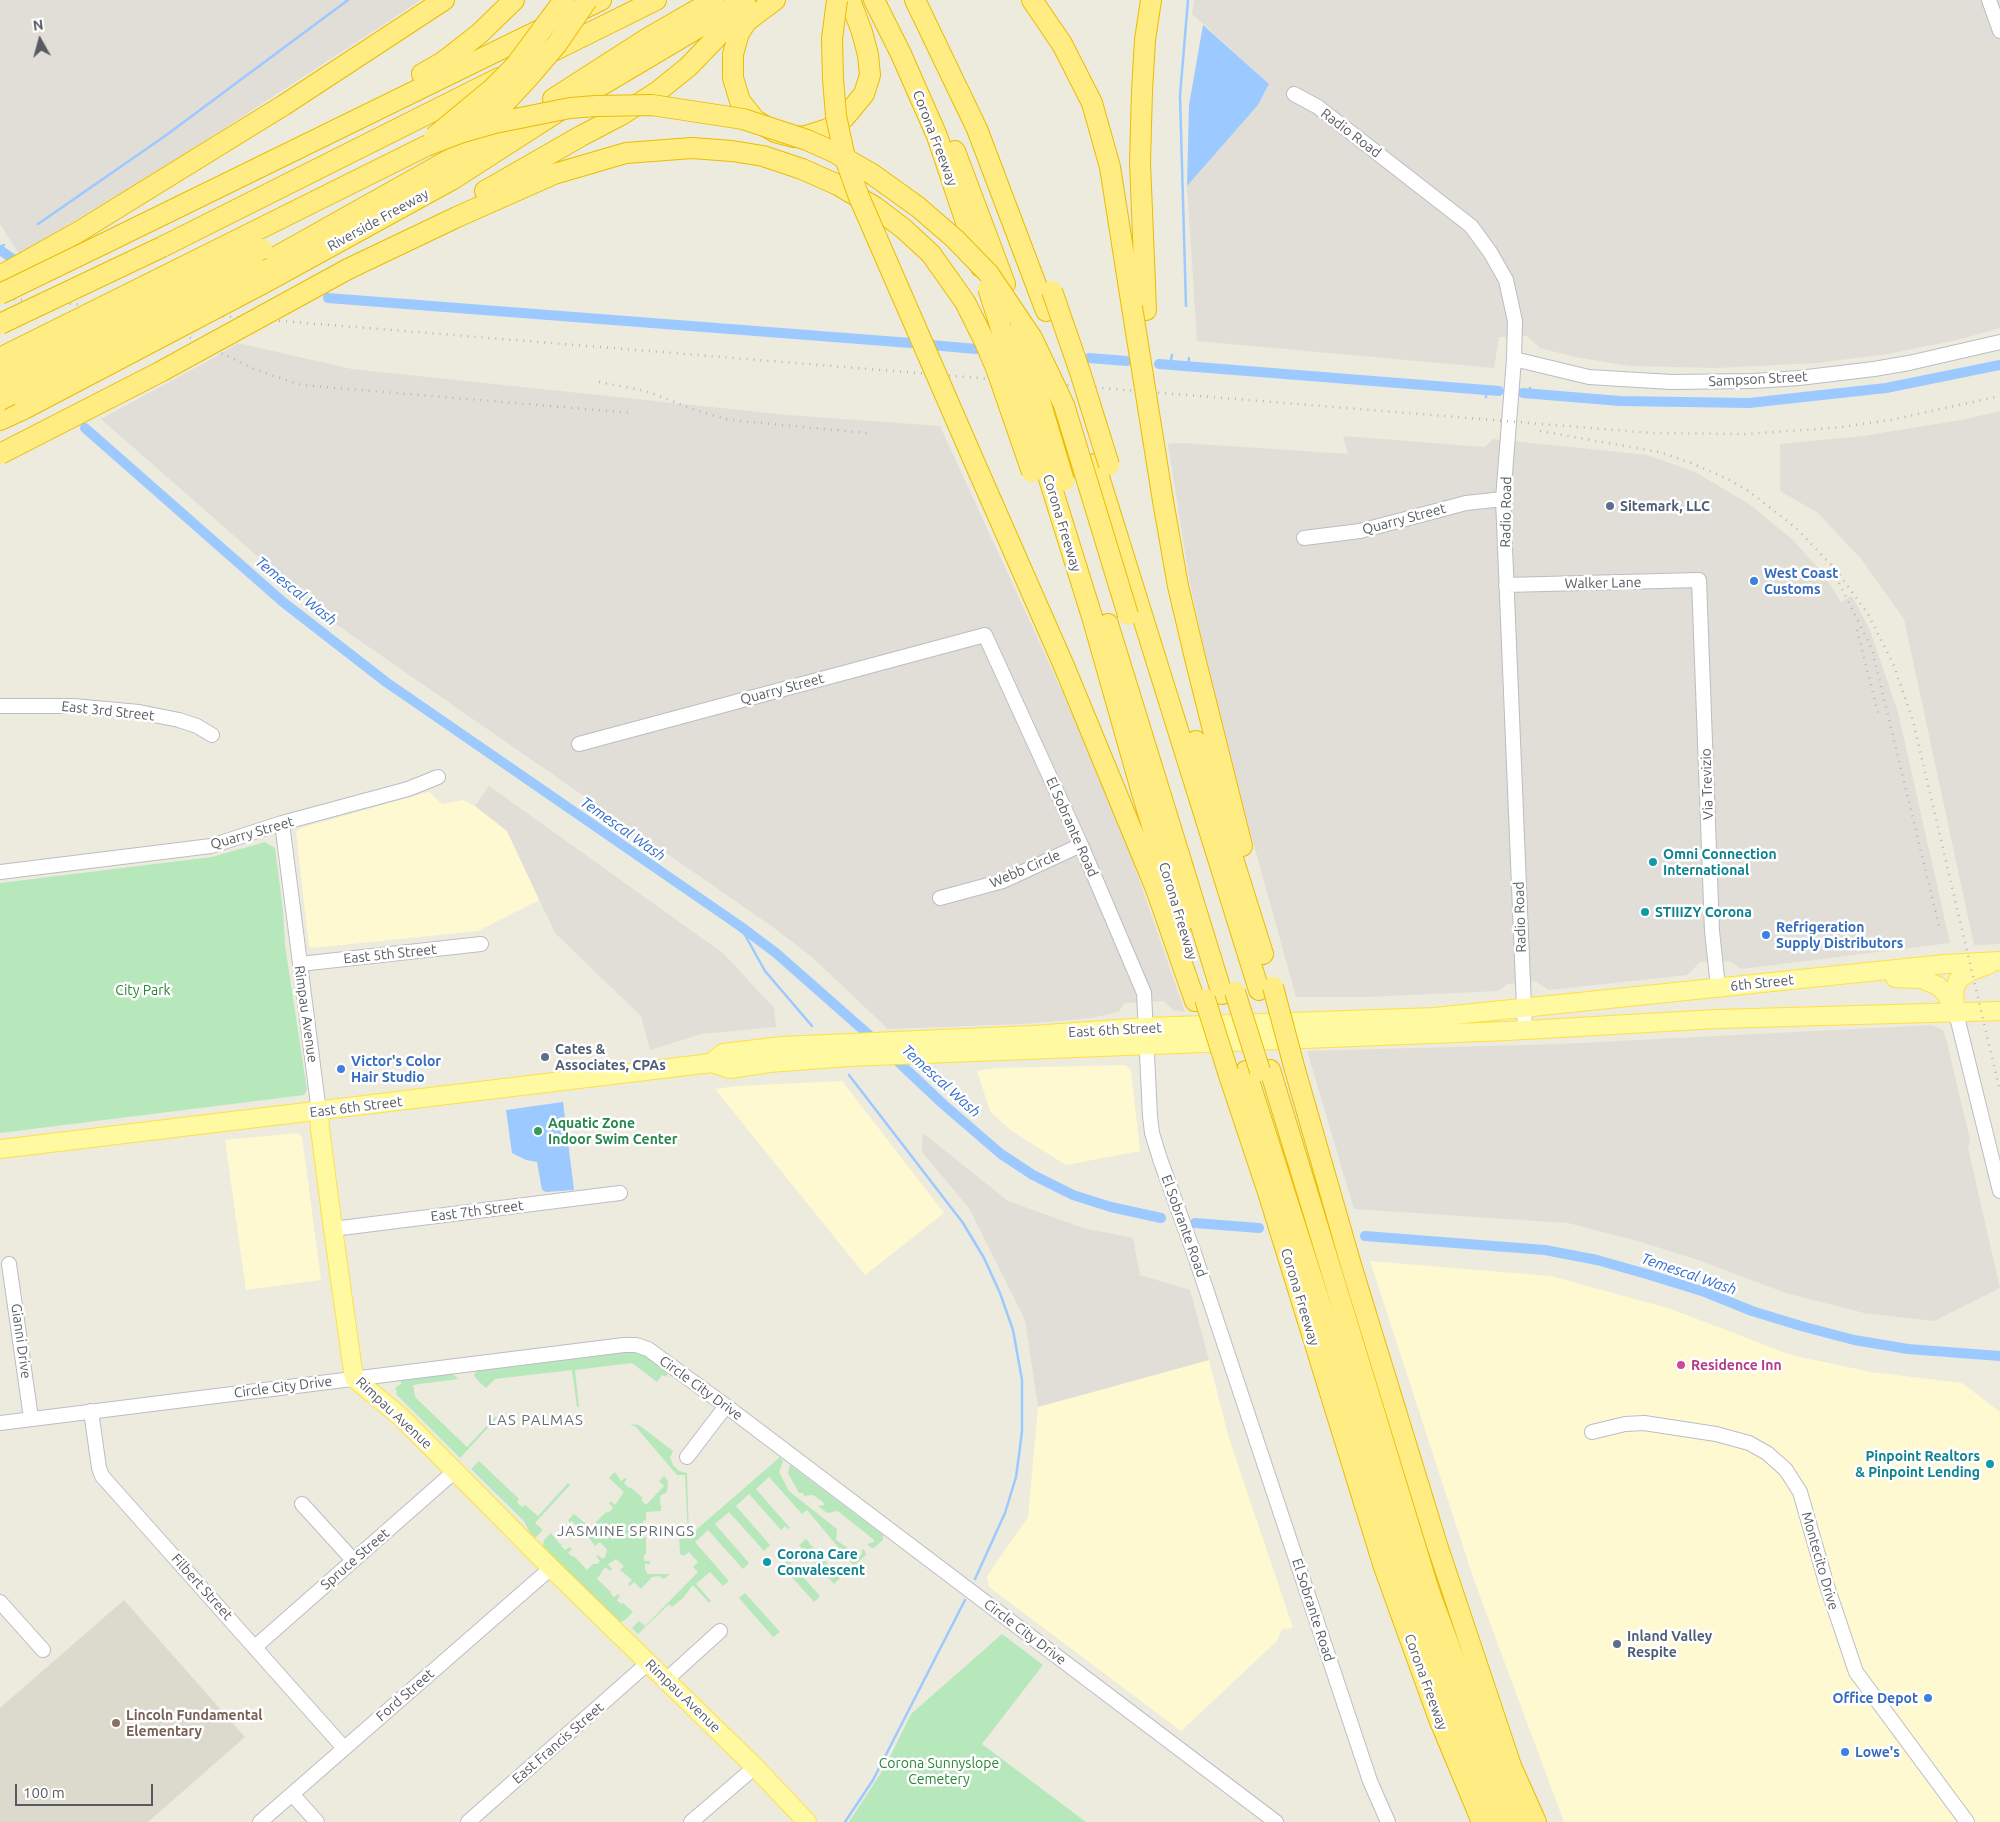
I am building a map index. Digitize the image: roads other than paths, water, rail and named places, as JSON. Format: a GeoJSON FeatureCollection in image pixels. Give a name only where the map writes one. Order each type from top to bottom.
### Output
{"type":"FeatureCollection","features":[{"type":"Feature","properties":{"kind":"highway"},"geometry":{"type":"LineString","coordinates":[[0,276],[80,231],[284,105],[444,0]]}},
{"type":"Feature","properties":{"kind":"highway"},"geometry":{"type":"LineString","coordinates":[[224,184],[344,120],[443,62],[479,34],[514,0]]}},
{"type":"Feature","properties":{"kind":"highway"},"geometry":{"type":"LineString","coordinates":[[0,360],[259,259],[341,195],[396,164],[433,138],[492,89],[515,66],[564,0]]}},
{"type":"Feature","properties":{"kind":"highway"},"geometry":{"type":"LineString","coordinates":[[0,400],[76,363],[414,171],[458,143],[502,106],[528,78],[557,44],[587,0]]}},
{"type":"Feature","properties":{"kind":"highway"},"geometry":{"type":"LineString","coordinates":[[0,294],[601,0]]}},
{"type":"Feature","properties":{"kind":"highway"},"geometry":{"type":"LineString","coordinates":[[0,324],[162,248],[656,0]]}},
{"type":"Feature","properties":{"kind":"highway"},"geometry":{"type":"LineString","coordinates":[[0,378],[259,259],[515,123],[648,38],[714,0]]}},
{"type":"Feature","properties":{"kind":"highway"},"geometry":{"type":"LineString","coordinates":[[0,454],[160,372],[348,269],[621,115],[657,92],[688,67],[716,38],[745,0]]}},
{"type":"Feature","properties":{"kind":"highway","name":"Riverside Freeway"},"geometry":{"type":"LineString","coordinates":[[0,420],[24,409],[259,259],[453,178],[568,105],[745,0]]}},
{"type":"Feature","properties":{"kind":"highway"},"geometry":{"type":"LineString","coordinates":[[775,0],[747,21],[739,32],[733,54],[733,78],[740,100],[755,120],[775,132],[794,137],[817,134],[828,129],[849,114],[864,94],[870,75],[868,55],[850,0]]}},
{"type":"Feature","properties":{"kind":"highway"},"geometry":{"type":"LineString","coordinates":[[837,0],[832,39],[836,116],[845,158],[859,197],[1064,666],[1156,889],[1233,994]]}},
{"type":"Feature","properties":{"kind":"highway","name":"Corona Freeway"},"geometry":{"type":"LineString","coordinates":[[874,0],[901,54],[937,136],[996,286],[1039,470],[1075,565],[1142,793],[1233,994],[1264,1071],[1323,1264],[1437,1545],[1512,1766],[1536,1822]]}},
{"type":"Feature","properties":{"kind":"highway"},"geometry":{"type":"LineString","coordinates":[[888,0],[914,50],[967,181],[996,286],[1064,481],[1233,994],[1264,1071],[1323,1264],[1435,1664],[1452,1677],[1487,1749],[1518,1822]]}},
{"type":"Feature","properties":{"kind":"highway"},"geometry":{"type":"LineString","coordinates":[[915,0],[977,129],[1046,311],[1086,431],[1102,465],[1233,994]]}},
{"type":"Feature","properties":{"kind":"highway","name":"Corona Freeway"},"geometry":{"type":"LineString","coordinates":[[930,0],[984,117],[1052,291],[1102,465],[1244,892],[1233,994],[1202,1022],[1218,1042],[1264,1071],[1323,1264],[1384,1567],[1439,1719],[1482,1822]]}},
{"type":"Feature","properties":{"kind":"highway"},"geometry":{"type":"LineString","coordinates":[[1139,308],[1142,91],[1145,40],[1151,0]]}},
{"type":"Feature","properties":{"kind":"highway"},"geometry":{"type":"LineString","coordinates":[[1035,3],[1062,44],[1092,103],[1110,167],[1139,308],[1163,501],[1178,586],[1194,658],[1245,858],[1244,892]]}},
{"type":"Feature","properties":{"kind":"highway"},"geometry":{"type":"LineString","coordinates":[[0,360],[426,146],[460,133],[495,123],[570,108],[652,104],[743,119],[807,140],[834,152],[872,174],[918,207],[948,232],[989,274],[1032,338],[1064,405],[1233,994]]}},
{"type":"Feature","properties":{"kind":"highway"},"geometry":{"type":"LineString","coordinates":[[0,368],[203,270],[418,162],[477,139],[523,126],[576,117],[649,116],[717,125],[769,138],[840,169],[919,221],[977,280],[995,302],[1022,344],[1052,406],[1124,617]]}},
{"type":"Feature","properties":{"kind":"highway"},"geometry":{"type":"LineString","coordinates":[[348,269],[472,210],[554,174],[626,153],[692,148],[764,156],[802,169],[838,185],[875,207],[904,228],[931,254],[965,302],[985,342],[1039,470]]}},
{"type":"Feature","properties":{"kind":"highway"},"geometry":{"type":"LineString","coordinates":[[1323,1264],[1457,1652],[1452,1677],[1470,1752],[1499,1822]]}},
{"type":"Feature","properties":{"kind":"highway"},"geometry":{"type":"LineString","coordinates":[[1464,1782],[1465,1822]]}},
{"type":"Feature","properties":{"kind":"main road","name":"6th Street"},"geometry":{"type":"LineString","coordinates":[[1524,1008],[1945,964],[2000,962]]}},
{"type":"Feature","properties":{"kind":"main road"},"geometry":{"type":"LineString","coordinates":[[1956,1013],[1954,991],[1958,980],[1971,971],[2000,962]]}},
{"type":"Feature","properties":{"kind":"main road"},"geometry":{"type":"LineString","coordinates":[[1811,977],[1849,982],[1906,977],[1922,979],[1938,986],[1946,994],[1956,1013]]}},
{"type":"Feature","properties":{"kind":"main road","name":"East 6th Street"},"geometry":{"type":"LineString","coordinates":[[0,1149],[319,1112],[711,1063],[730,1069],[768,1063],[929,1054],[1147,1036],[1426,1018],[1524,1008]]}},
{"type":"Feature","properties":{"kind":"main road"},"geometry":{"type":"LineString","coordinates":[[1525,1031],[1700,1020],[2000,1011]]}},
{"type":"Feature","properties":{"kind":"main road","name":"East 6th Street"},"geometry":{"type":"LineString","coordinates":[[711,1063],[723,1053],[782,1046],[1032,1035],[1147,1036],[1525,1031]]}},
{"type":"Feature","properties":{"kind":"main road","name":"Rimpau Avenue"},"geometry":{"type":"LineString","coordinates":[[319,1112],[354,1378],[401,1416],[551,1568],[755,1766],[807,1822]]}},
{"type":"Feature","properties":{"kind":"street"},"geometry":{"type":"LineString","coordinates":[[1989,0],[2000,31]]}},
{"type":"Feature","properties":{"kind":"street","name":"Radio Road"},"geometry":{"type":"LineString","coordinates":[[1294,94],[1318,107],[1471,226],[1478,234],[1506,280],[1515,321],[1514,359],[1503,499],[1525,1031]]}},
{"type":"Feature","properties":{"kind":"street","name":"Sampson Street"},"geometry":{"type":"LineString","coordinates":[[1514,359],[1589,377],[1671,382],[1754,381],[1799,378],[1882,368],[1978,349],[2000,342]]}},
{"type":"Feature","properties":{"kind":"street","name":"Quarry Street"},"geometry":{"type":"LineString","coordinates":[[1304,538],[1360,531],[1466,502],[1503,499]]}},
{"type":"Feature","properties":{"kind":"street","name":"Walker Lane"},"geometry":{"type":"LineString","coordinates":[[1506,585],[1699,580]]}},
{"type":"Feature","properties":{"kind":"street","name":"Via Trevizio"},"geometry":{"type":"LineString","coordinates":[[1699,580],[1712,922],[1718,988]]}},
{"type":"Feature","properties":{"kind":"street","name":"Quarry Street"},"geometry":{"type":"LineString","coordinates":[[580,744],[985,635]]}},
{"type":"Feature","properties":{"kind":"street","name":"El Sobrante Road"},"geometry":{"type":"LineString","coordinates":[[985,635],[1081,846],[1144,993],[1152,1133],[1195,1256],[1370,1781],[1388,1822]]}},
{"type":"Feature","properties":{"kind":"street","name":"East 3rd Street"},"geometry":{"type":"LineString","coordinates":[[0,706],[73,706],[139,712],[179,720],[197,726],[212,735]]}},
{"type":"Feature","properties":{"kind":"street","name":"Quarry Street"},"geometry":{"type":"LineString","coordinates":[[0,872],[211,846],[282,823],[408,790],[438,777]]}},
{"type":"Feature","properties":{"kind":"street","name":"Rimpau Avenue"},"geometry":{"type":"LineString","coordinates":[[282,823],[319,1112]]}},
{"type":"Feature","properties":{"kind":"street","name":"Webb Circle"},"geometry":{"type":"LineString","coordinates":[[940,898],[1003,881],[1081,846]]}},
{"type":"Feature","properties":{"kind":"street","name":"East 5th Street"},"geometry":{"type":"LineString","coordinates":[[300,964],[480,944]]}},
{"type":"Feature","properties":{"kind":"street"},"geometry":{"type":"LineString","coordinates":[[1956,1013],[2000,1191]]}},
{"type":"Feature","properties":{"kind":"street","name":"East 7th Street"},"geometry":{"type":"LineString","coordinates":[[333,1229],[620,1194]]}},
{"type":"Feature","properties":{"kind":"street","name":"Gianni Drive"},"geometry":{"type":"LineString","coordinates":[[9,1264],[31,1418]]}},
{"type":"Feature","properties":{"kind":"street","name":"Circle City Drive"},"geometry":{"type":"LineString","coordinates":[[0,1423],[624,1344],[636,1345],[648,1349],[726,1406],[1276,1822]]}},
{"type":"Feature","properties":{"kind":"street"},"geometry":{"type":"LineString","coordinates":[[687,1457],[726,1406]]}},
{"type":"Feature","properties":{"kind":"street","name":"Filbert Street"},"geometry":{"type":"LineString","coordinates":[[91,1411],[99,1468],[102,1476],[344,1748]]}},
{"type":"Feature","properties":{"kind":"street","name":"Montecito Drive"},"geometry":{"type":"LineString","coordinates":[[1592,1432],[1625,1424],[1644,1423],[1708,1433],[1749,1443],[1767,1453],[1786,1470],[1800,1492],[1820,1563],[1856,1672],[1967,1822]]}},
{"type":"Feature","properties":{"kind":"street","name":"Spruce Street"},"geometry":{"type":"LineString","coordinates":[[255,1647],[455,1471]]}},
{"type":"Feature","properties":{"kind":"street"},"geometry":{"type":"LineString","coordinates":[[302,1504],[354,1560]]}},
{"type":"Feature","properties":{"kind":"street","name":"Ford Street"},"geometry":{"type":"LineString","coordinates":[[260,1822],[551,1568]]}},
{"type":"Feature","properties":{"kind":"street"},"geometry":{"type":"LineString","coordinates":[[0,1602],[42,1650]]}},
{"type":"Feature","properties":{"kind":"street"},"geometry":{"type":"LineString","coordinates":[[666,1680],[720,1631]]}},
{"type":"Feature","properties":{"kind":"street","name":"East Francis Street"},"geometry":{"type":"LineString","coordinates":[[468,1822],[648,1663]]}},
{"type":"Feature","properties":{"kind":"street"},"geometry":{"type":"LineString","coordinates":[[691,1822],[755,1766]]}},
{"type":"Feature","properties":{"kind":"street"},"geometry":{"type":"LineString","coordinates":[[292,1794],[317,1822]]}},
{"type":"Feature","properties":{"kind":"water"},"geometry":{"type":"Polygon","coordinates":[[[1203,25],[1269,84],[1258,105],[1187,186],[1189,105],[1203,25]]]}},
{"type":"Feature","properties":{"kind":"water","name":"Aquatic Zone Indoor Swim Center"},"geometry":{"type":"Polygon","coordinates":[[[563,1102],[574,1190],[546,1192],[542,1190],[537,1162],[526,1160],[512,1153],[506,1110],[563,1102]]]}},
{"type":"Feature","properties":{"kind":"waterway"},"geometry":{"type":"LineString","coordinates":[[38,224],[165,136],[348,0]]}},
{"type":"Feature","properties":{"kind":"waterway"},"geometry":{"type":"LineString","coordinates":[[1186,306],[1180,96],[1188,0]]}},
{"type":"Feature","properties":{"kind":"waterway"},"geometry":{"type":"LineString","coordinates":[[0,247],[4,245]]}},
{"type":"Feature","properties":{"kind":"waterway"},"geometry":{"type":"LineString","coordinates":[[0,250],[13,259]]}},
{"type":"Feature","properties":{"kind":"waterway"},"geometry":{"type":"LineString","coordinates":[[328,298],[911,343]]}},
{"type":"Feature","properties":{"kind":"waterway"},"geometry":{"type":"LineString","coordinates":[[931,345],[976,349]]}},
{"type":"Feature","properties":{"kind":"waterway"},"geometry":{"type":"LineString","coordinates":[[1170,365],[1172,355]]}},
{"type":"Feature","properties":{"kind":"waterway"},"geometry":{"type":"LineString","coordinates":[[1089,358],[1127,361]]}},
{"type":"Feature","properties":{"kind":"waterway"},"geometry":{"type":"LineString","coordinates":[[1188,366],[1189,358]]}},
{"type":"Feature","properties":{"kind":"waterway"},"geometry":{"type":"LineString","coordinates":[[1159,364],[1499,391]]}},
{"type":"Feature","properties":{"kind":"waterway"},"geometry":{"type":"LineString","coordinates":[[1523,393],[1620,401],[1749,403],[1886,388],[2000,365]]}},
{"type":"Feature","properties":{"kind":"waterway"},"geometry":{"type":"LineString","coordinates":[[1529,394],[1530,388]]}},
{"type":"Feature","properties":{"kind":"waterway","name":"Temescal Wash"},"geometry":{"type":"LineString","coordinates":[[85,428],[283,602],[386,682],[740,926],[776,953],[877,1042]]}},
{"type":"Feature","properties":{"kind":"waterway"},"geometry":{"type":"LineString","coordinates":[[740,926],[765,971],[812,1026]]}},
{"type":"Feature","properties":{"kind":"waterway","name":"Temescal Wash"},"geometry":{"type":"LineString","coordinates":[[891,1055],[943,1104],[1001,1154],[1033,1175],[1073,1195],[1111,1207],[1161,1218]]}},
{"type":"Feature","properties":{"kind":"waterway"},"geometry":{"type":"LineString","coordinates":[[849,1075],[963,1223],[984,1258],[1000,1293],[1013,1330],[1022,1380],[1022,1431],[1016,1477],[1005,1513],[975,1579]]}},
{"type":"Feature","properties":{"kind":"waterway","name":"Temescal Wash"},"geometry":{"type":"LineString","coordinates":[[1195,1223],[1259,1228]]}},
{"type":"Feature","properties":{"kind":"waterway","name":"Temescal Wash"},"geometry":{"type":"LineString","coordinates":[[1365,1236],[1545,1250],[1597,1260],[1650,1275],[1705,1292],[1752,1311],[1854,1340],[1908,1349],[2000,1356]]}},
{"type":"Feature","properties":{"kind":"waterway"},"geometry":{"type":"LineString","coordinates":[[845,1822],[873,1780],[965,1600]]}},
{"type":"Feature","properties":{"kind":"railway"},"geometry":{"type":"LineString","coordinates":[[0,298],[1652,433],[1745,434],[1833,428],[1891,420],[2000,396]]}},
{"type":"Feature","properties":{"kind":"railway"},"geometry":{"type":"LineString","coordinates":[[110,313],[172,329],[256,370],[301,385],[633,413]]}},
{"type":"Feature","properties":{"kind":"railway"},"geometry":{"type":"LineString","coordinates":[[599,382],[646,391],[698,411],[730,420],[867,433]]}},
{"type":"Feature","properties":{"kind":"railway"},"geometry":{"type":"LineString","coordinates":[[1540,431],[1659,452],[1728,479],[1750,492],[1796,528],[1837,571],[1868,614],[1894,666],[1913,721],[2000,1091]]}},
{"type":"Feature","properties":{"kind":"railway"},"geometry":{"type":"LineString","coordinates":[[1839,583],[1872,649],[1939,926]]}},
{"type":"Feature","properties":{"kind":"railway"},"geometry":{"type":"LineString","coordinates":[[1857,630],[1879,717]]}},
{"type":"Feature","properties":{"kind":"place","name":"Sitemark, LLC"},"geometry":{"type":"Point","coordinates":[1610,506]}},
{"type":"Feature","properties":{"kind":"place","name":"West Coast Customs"},"geometry":{"type":"Point","coordinates":[1754,581]}},
{"type":"Feature","properties":{"kind":"place","name":"Omni Connection International"},"geometry":{"type":"Point","coordinates":[1653,862]}},
{"type":"Feature","properties":{"kind":"place","name":"STIIIZY Corona"},"geometry":{"type":"Point","coordinates":[1645,912]}},
{"type":"Feature","properties":{"kind":"place","name":"Refrigeration Supply Distributors"},"geometry":{"type":"Point","coordinates":[1766,935]}},
{"type":"Feature","properties":{"kind":"place","name":"Cates & Associates, CPAs"},"geometry":{"type":"Point","coordinates":[545,1057]}},
{"type":"Feature","properties":{"kind":"place","name":"Victor's Color Hair Studio"},"geometry":{"type":"Point","coordinates":[341,1069]}},
{"type":"Feature","properties":{"kind":"place","name":"Aquatic Zone Indoor Swim Center"},"geometry":{"type":"Point","coordinates":[538,1131]}},
{"type":"Feature","properties":{"kind":"place","name":"Residence Inn"},"geometry":{"type":"Point","coordinates":[1681,1365]}},
{"type":"Feature","properties":{"kind":"place","name":"Pinpoint Realtors & Pinpoint Lending"},"geometry":{"type":"Point","coordinates":[1990,1464]}},
{"type":"Feature","properties":{"kind":"place","name":"Corona Care Convalescent"},"geometry":{"type":"Point","coordinates":[767,1562]}},
{"type":"Feature","properties":{"kind":"place","name":"Inland Valley Respite"},"geometry":{"type":"Point","coordinates":[1617,1644]}},
{"type":"Feature","properties":{"kind":"place","name":"Office Depot"},"geometry":{"type":"Point","coordinates":[1928,1698]}},
{"type":"Feature","properties":{"kind":"place","name":"Lincoln Fundamental Elementary"},"geometry":{"type":"Point","coordinates":[116,1723]}},
{"type":"Feature","properties":{"kind":"place","name":"Lowe's"},"geometry":{"type":"Point","coordinates":[1845,1752]}},
{"type":"Feature","properties":{"kind":"district","name":"LAS PALMAS"},"geometry":{"type":"Point","coordinates":[536,1420]}},
{"type":"Feature","properties":{"kind":"district","name":"JASMINE SPRINGS"},"geometry":{"type":"Point","coordinates":[626,1531]}},
{"type":"Feature","properties":{"kind":"park label","name":"City Park"},"geometry":{"type":"Point","coordinates":[143,990]}},
{"type":"Feature","properties":{"kind":"park label","name":"Corona Sunnyslope Cemetery"},"geometry":{"type":"Point","coordinates":[939,1772]}}]}
